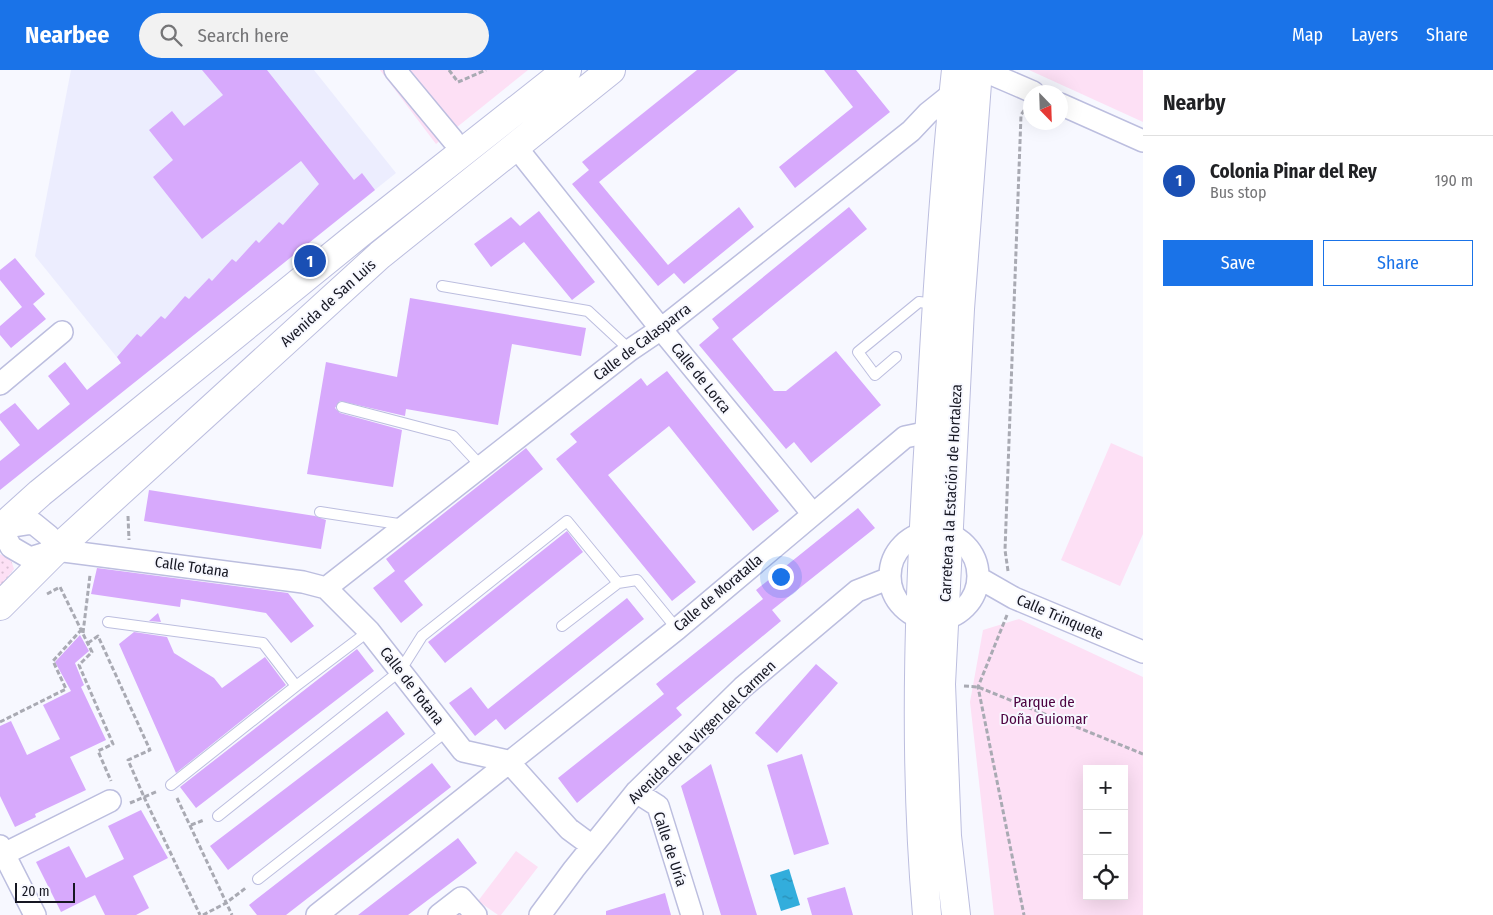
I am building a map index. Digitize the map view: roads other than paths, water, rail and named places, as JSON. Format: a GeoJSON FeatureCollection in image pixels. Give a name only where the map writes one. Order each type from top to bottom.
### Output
{"type":"FeatureCollection","features":[{"type":"Feature","properties":{"kind":"street"},"geometry":{"type":"LineString","coordinates":[[395,70],[453,140]]}},
{"type":"Feature","properties":{"kind":"street","name":"Avenida de San Luis"},"geometry":{"type":"LineString","coordinates":[[56,550],[30,558],[11,547],[0,528],[40,493],[309,274],[567,70]]}},
{"type":"Feature","properties":{"kind":"street","name":"Avenida de San Luis"},"geometry":{"type":"LineString","coordinates":[[0,606],[56,550],[380,255],[611,70]]}},
{"type":"Feature","properties":{"kind":"street","name":"Carretera a la Estación de Hortaleza"},"geometry":{"type":"LineString","coordinates":[[927,915],[920,833],[936,533],[960,309],[978,70]]}},
{"type":"Feature","properties":{"kind":"street"},"geometry":{"type":"LineString","coordinates":[[982,70],[1023,96]]}},
{"type":"Feature","properties":{"kind":"street","name":"Carretera a la Estación de Hortaleza"},"geometry":{"type":"LineString","coordinates":[[936,533],[929,432],[954,81]]}},
{"type":"Feature","properties":{"kind":"street","name":"Calle de Calasparra"},"geometry":{"type":"LineString","coordinates":[[326,588],[630,350],[661,329],[911,131],[954,81]]}},
{"type":"Feature","properties":{"kind":"street"},"geometry":{"type":"LineString","coordinates":[[1068,108],[1143,141]]}},
{"type":"Feature","properties":{"kind":"street","name":"Calle de Lorca"},"geometry":{"type":"LineString","coordinates":[[516,147],[661,329],[812,513]]}},
{"type":"Feature","properties":{"kind":"street"},"geometry":{"type":"LineString","coordinates":[[0,384],[62,332]]}},
{"type":"Feature","properties":{"kind":"street","name":"Calle de Moratalla"},"geometry":{"type":"LineString","coordinates":[[508,761],[676,629],[812,513],[905,437],[929,432]]}},
{"type":"Feature","properties":{"kind":"street"},"geometry":{"type":"LineString","coordinates":[[0,528],[33,523],[49,536],[56,550]]}},
{"type":"Feature","properties":{"kind":"street"},"geometry":{"type":"LineString","coordinates":[[936,533],[961,540],[971,550],[977,564],[979,578],[976,592],[969,604],[958,613],[932,618],[908,612],[898,602],[892,591],[890,578],[891,563],[898,549],[909,539],[936,533]]}},
{"type":"Feature","properties":{"kind":"street","name":"Calle Totana"},"geometry":{"type":"LineString","coordinates":[[56,550],[303,582],[326,588]]}},
{"type":"Feature","properties":{"kind":"street","name":"Avenida de la Virgen del Carmen"},"geometry":{"type":"LineString","coordinates":[[540,915],[636,792],[758,674],[857,591],[890,578]]}},
{"type":"Feature","properties":{"kind":"street","name":"Calle Trinquete"},"geometry":{"type":"LineString","coordinates":[[979,578],[1014,598],[1143,652]]}},
{"type":"Feature","properties":{"kind":"street","name":"Calle de Totana"},"geometry":{"type":"LineString","coordinates":[[326,588],[369,631],[463,751],[508,761]]}},
{"type":"Feature","properties":{"kind":"street","name":"Carretera a la Estación de Hortaleza"},"geometry":{"type":"LineString","coordinates":[[932,618],[941,684],[947,836],[956,915]]}},
{"type":"Feature","properties":{"kind":"street"},"geometry":{"type":"LineString","coordinates":[[317,915],[508,761],[569,829],[592,846]]}},
{"type":"Feature","properties":{"kind":"street","name":"Calle de Uría"},"geometry":{"type":"LineString","coordinates":[[636,792],[658,806],[692,915]]}},
{"type":"Feature","properties":{"kind":"street"},"geometry":{"type":"LineString","coordinates":[[35,915],[2,850],[112,794]]}},
{"type":"Feature","properties":{"kind":"street"},"geometry":{"type":"LineString","coordinates":[[439,915],[461,898],[476,915]]}},
{"type":"Feature","properties":{"kind":"lane"},"geometry":{"type":"LineString","coordinates":[[442,286],[588,311],[630,350]]}},
{"type":"Feature","properties":{"kind":"lane"},"geometry":{"type":"LineString","coordinates":[[896,357],[875,375],[858,352],[919,302],[937,304]]}},
{"type":"Feature","properties":{"kind":"lane"},"geometry":{"type":"LineString","coordinates":[[342,407],[453,436],[481,466]]}},
{"type":"Feature","properties":{"kind":"lane"},"geometry":{"type":"LineString","coordinates":[[320,512],[406,525]]}},
{"type":"Feature","properties":{"kind":"lane"},"geometry":{"type":"LineString","coordinates":[[218,816],[400,671],[422,636],[567,521],[618,583]]}},
{"type":"Feature","properties":{"kind":"lane"},"geometry":{"type":"LineString","coordinates":[[562,626],[618,583],[637,580],[676,629]]}},
{"type":"Feature","properties":{"kind":"lane"},"geometry":{"type":"LineString","coordinates":[[108,622],[264,643],[296,686]]}},
{"type":"Feature","properties":{"kind":"lane"},"geometry":{"type":"LineString","coordinates":[[171,785],[369,631]]}},
{"type":"Feature","properties":{"kind":"lane"},"geometry":{"type":"LineString","coordinates":[[258,879],[447,731]]}},
{"type":"Feature","properties":{"kind":"water"},"geometry":{"type":"Polygon","coordinates":[[[789,869],[800,905],[781,911],[770,875],[789,869]]]}},
{"type":"Feature","properties":{"kind":"place","name":"Colonia Pinar del Rey"},"geometry":{"type":"Point","coordinates":[310,261]}},
{"type":"Feature","properties":{"kind":"park label","name":"Parque de Doña Guiomar"},"geometry":{"type":"Point","coordinates":[1044,710]}}]}
